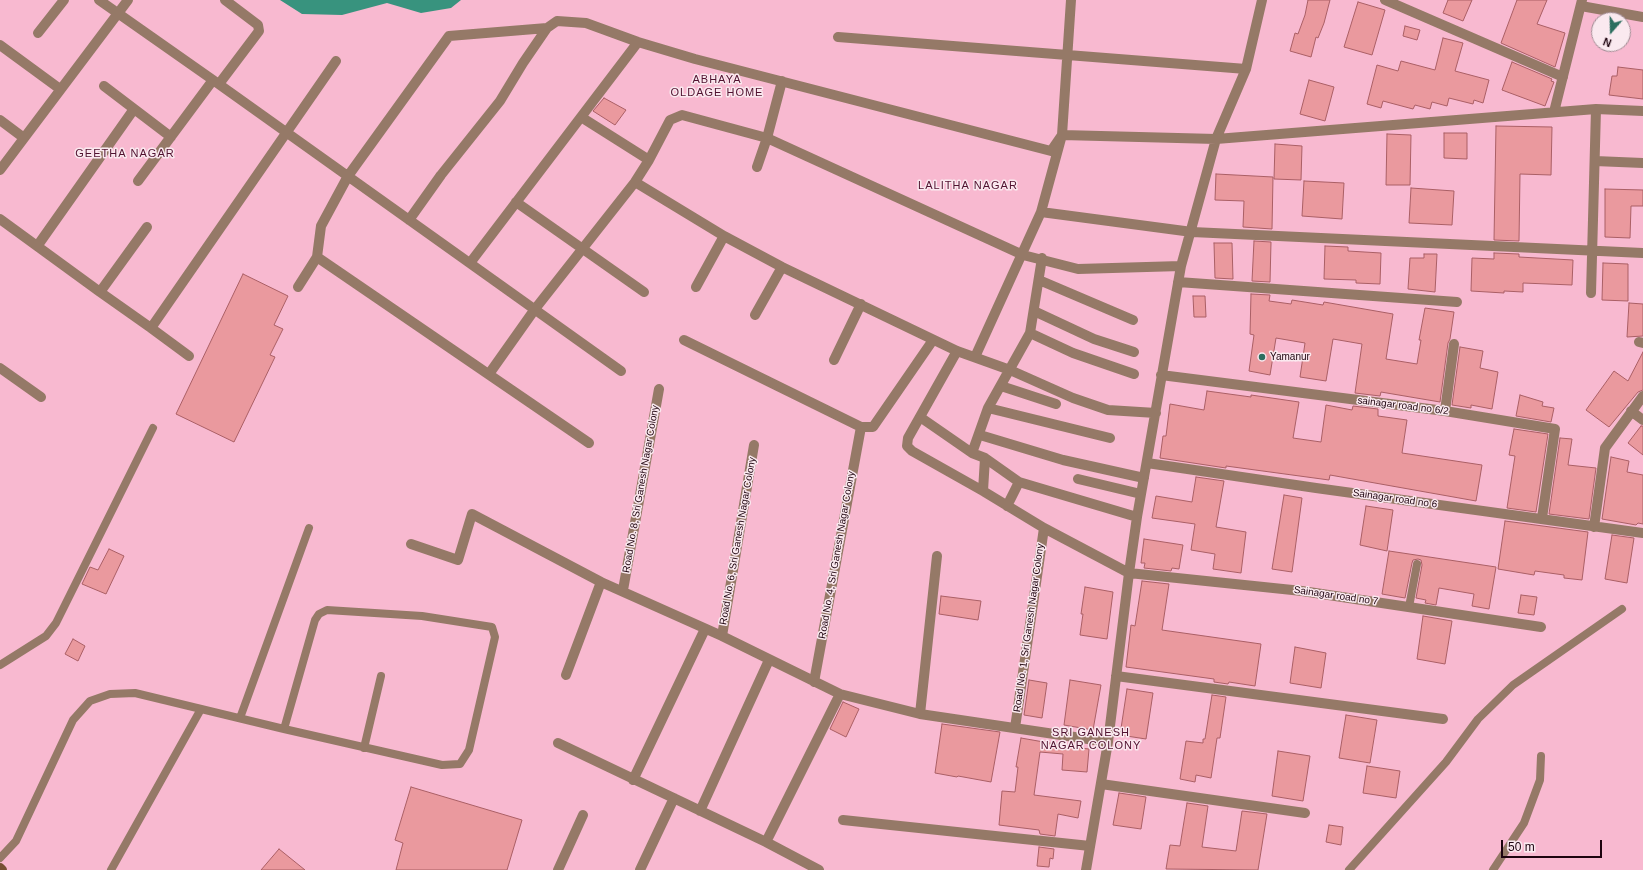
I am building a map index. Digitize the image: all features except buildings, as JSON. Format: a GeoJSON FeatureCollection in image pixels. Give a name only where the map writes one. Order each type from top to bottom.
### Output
{"type":"FeatureCollection","features":[{"type":"Feature","properties":{"kind":"street"},"geometry":{"type":"LineString","coordinates":[[38,33],[64,0]]}},
{"type":"Feature","properties":{"kind":"street"},"geometry":{"type":"LineString","coordinates":[[99,0],[287,132],[621,371]]}},
{"type":"Feature","properties":{"kind":"street"},"geometry":{"type":"LineString","coordinates":[[0,170],[128,0]]}},
{"type":"Feature","properties":{"kind":"street"},"geometry":{"type":"LineString","coordinates":[[138,181],[171,137],[259,31],[258,25],[225,0]]}},
{"type":"Feature","properties":{"kind":"street"},"geometry":{"type":"LineString","coordinates":[[975,357],[1023,255],[1041,212],[1062,135],[1072,0]]}},
{"type":"Feature","properties":{"kind":"street"},"geometry":{"type":"LineString","coordinates":[[1086,870],[1108,742],[1137,518],[1178,282],[1216,139],[1246,69],[1262,0]]}},
{"type":"Feature","properties":{"kind":"street"},"geometry":{"type":"LineString","coordinates":[[1386,0],[1563,76]]}},
{"type":"Feature","properties":{"kind":"street"},"geometry":{"type":"LineString","coordinates":[[1554,112],[1581,3],[1643,17]]}},
{"type":"Feature","properties":{"kind":"street"},"geometry":{"type":"LineString","coordinates":[[409,220],[500,100],[547,28],[557,21],[586,22],[638,42],[696,59],[1051,151],[1062,135]]}},
{"type":"Feature","properties":{"kind":"street"},"geometry":{"type":"LineString","coordinates":[[298,287],[317,257],[321,226],[348,176],[449,36],[547,28]]}},
{"type":"Feature","properties":{"kind":"street"},"geometry":{"type":"LineString","coordinates":[[838,36],[1246,69]]}},
{"type":"Feature","properties":{"kind":"street"},"geometry":{"type":"LineString","coordinates":[[470,263],[638,42]]}},
{"type":"Feature","properties":{"kind":"street"},"geometry":{"type":"LineString","coordinates":[[0,44],[60,89]]}},
{"type":"Feature","properties":{"kind":"street"},"geometry":{"type":"LineString","coordinates":[[151,328],[336,61]]}},
{"type":"Feature","properties":{"kind":"street"},"geometry":{"type":"LineString","coordinates":[[757,167],[767,138],[782,81]]}},
{"type":"Feature","properties":{"kind":"street"},"geometry":{"type":"LineString","coordinates":[[104,86],[171,137]]}},
{"type":"Feature","properties":{"kind":"street"},"geometry":{"type":"LineString","coordinates":[[38,245],[134,109]]}},
{"type":"Feature","properties":{"kind":"street"},"geometry":{"type":"LineString","coordinates":[[1062,135],[1216,139],[1596,109],[1643,111]]}},
{"type":"Feature","properties":{"kind":"street"},"geometry":{"type":"LineString","coordinates":[[1591,293],[1596,109]]}},
{"type":"Feature","properties":{"kind":"street"},"geometry":{"type":"LineString","coordinates":[[489,374],[535,309],[635,182],[649,160],[670,120],[682,115],[767,138],[1023,255],[1042,258],[1078,269],[1182,266]]}},
{"type":"Feature","properties":{"kind":"street"},"geometry":{"type":"LineString","coordinates":[[581,117],[649,160]]}},
{"type":"Feature","properties":{"kind":"street"},"geometry":{"type":"LineString","coordinates":[[0,120],[24,138]]}},
{"type":"Feature","properties":{"kind":"street"},"geometry":{"type":"LineString","coordinates":[[1595,161],[1643,163]]}},
{"type":"Feature","properties":{"kind":"street"},"geometry":{"type":"LineString","coordinates":[[635,182],[724,236],[782,267],[957,351],[1010,370],[1073,398],[1108,410],[1156,413]]}},
{"type":"Feature","properties":{"kind":"street"},"geometry":{"type":"LineString","coordinates":[[516,202],[644,292]]}},
{"type":"Feature","properties":{"kind":"street"},"geometry":{"type":"LineString","coordinates":[[1041,212],[1192,232],[1643,253]]}},
{"type":"Feature","properties":{"kind":"street"},"geometry":{"type":"LineString","coordinates":[[0,219],[38,245],[189,356]]}},
{"type":"Feature","properties":{"kind":"street"},"geometry":{"type":"LineString","coordinates":[[100,292],[147,228]]}},
{"type":"Feature","properties":{"kind":"street"},"geometry":{"type":"LineString","coordinates":[[696,287],[724,236]]}},
{"type":"Feature","properties":{"kind":"street"},"geometry":{"type":"LineString","coordinates":[[317,257],[589,443]]}},
{"type":"Feature","properties":{"kind":"street"},"geometry":{"type":"LineString","coordinates":[[972,454],[980,435],[988,408],[1030,333],[1042,258]]}},
{"type":"Feature","properties":{"kind":"street"},"geometry":{"type":"LineString","coordinates":[[755,315],[782,267]]}},
{"type":"Feature","properties":{"kind":"street"},"geometry":{"type":"LineString","coordinates":[[1039,280],[1133,320]]}},
{"type":"Feature","properties":{"kind":"street"},"geometry":{"type":"LineString","coordinates":[[1178,282],[1457,302]]}},
{"type":"Feature","properties":{"kind":"street"},"geometry":{"type":"LineString","coordinates":[[834,360],[861,304]]}},
{"type":"Feature","properties":{"kind":"street"},"geometry":{"type":"LineString","coordinates":[[1034,311],[1094,339],[1134,352]]}},
{"type":"Feature","properties":{"kind":"street"},"geometry":{"type":"LineString","coordinates":[[1030,333],[1073,353],[1134,374]]}},
{"type":"Feature","properties":{"kind":"street"},"geometry":{"type":"LineString","coordinates":[[684,340],[861,427],[874,427],[933,340]]}},
{"type":"Feature","properties":{"kind":"street"},"geometry":{"type":"LineString","coordinates":[[1445,411],[1454,344]]}},
{"type":"Feature","properties":{"kind":"street"},"geometry":{"type":"LineString","coordinates":[[957,351],[908,438],[907,446],[912,451],[983,491],[1044,528],[1129,573]]}},
{"type":"Feature","properties":{"kind":"street"},"geometry":{"type":"LineString","coordinates":[[0,368],[41,397]]}},
{"type":"Feature","properties":{"kind":"street","name":"sainagar road no 6/2"},"geometry":{"type":"LineString","coordinates":[[1161,375],[1445,411],[1555,429],[1542,518]]}},
{"type":"Feature","properties":{"kind":"street"},"geometry":{"type":"LineString","coordinates":[[1001,386],[1056,404]]}},
{"type":"Feature","properties":{"kind":"street","name":"Road No. 8, Sri Ganesh Nagar Colony"},"geometry":{"type":"LineString","coordinates":[[623,590],[659,389]]}},
{"type":"Feature","properties":{"kind":"street"},"geometry":{"type":"LineString","coordinates":[[1594,527],[1605,448],[1643,396]]}},
{"type":"Feature","properties":{"kind":"street"},"geometry":{"type":"LineString","coordinates":[[988,408],[1110,438]]}},
{"type":"Feature","properties":{"kind":"street"},"geometry":{"type":"LineString","coordinates":[[1631,411],[1643,420]]}},
{"type":"Feature","properties":{"kind":"street"},"geometry":{"type":"LineString","coordinates":[[920,417],[972,454],[985,458],[1019,482],[1137,518]]}},
{"type":"Feature","properties":{"kind":"street","name":"Road No. 4, Sri Ganesh Nagar Colony"},"geometry":{"type":"LineString","coordinates":[[814,682],[861,427]]}},
{"type":"Feature","properties":{"kind":"street"},"geometry":{"type":"LineString","coordinates":[[980,435],[1063,460],[1144,478]]}},
{"type":"Feature","properties":{"kind":"street","name":"Road No. 6, Sri Ganesh Nagar Colony"},"geometry":{"type":"LineString","coordinates":[[722,636],[754,445]]}},
{"type":"Feature","properties":{"kind":"street"},"geometry":{"type":"LineString","coordinates":[[983,491],[985,458]]}},
{"type":"Feature","properties":{"kind":"street","name":"Sainagar road no 6"},"geometry":{"type":"LineString","coordinates":[[1147,463],[1316,488],[1542,518],[1594,527],[1643,532]]}},
{"type":"Feature","properties":{"kind":"street"},"geometry":{"type":"LineString","coordinates":[[1078,479],[1141,494]]}},
{"type":"Feature","properties":{"kind":"street"},"geometry":{"type":"LineString","coordinates":[[1007,506],[1019,482]]}},
{"type":"Feature","properties":{"kind":"street"},"geometry":{"type":"LineString","coordinates":[[411,544],[458,560],[472,514],[601,582],[623,590],[722,636],[840,694],[920,714],[1108,742]]}},
{"type":"Feature","properties":{"kind":"street","name":"Road No. 1, Sri Ganesh Nagar Colony"},"geometry":{"type":"LineString","coordinates":[[1015,728],[1044,528]]}},
{"type":"Feature","properties":{"kind":"street"},"geometry":{"type":"LineString","coordinates":[[920,714],[937,556]]}},
{"type":"Feature","properties":{"kind":"street","name":"Sainagar road no 7"},"geometry":{"type":"LineString","coordinates":[[1129,573],[1302,591],[1541,627]]}},
{"type":"Feature","properties":{"kind":"street"},"geometry":{"type":"LineString","coordinates":[[566,676],[601,582]]}},
{"type":"Feature","properties":{"kind":"street"},"geometry":{"type":"LineString","coordinates":[[633,780],[705,629]]}},
{"type":"Feature","properties":{"kind":"street"},"geometry":{"type":"LineString","coordinates":[[700,811],[769,660]]}},
{"type":"Feature","properties":{"kind":"street"},"geometry":{"type":"LineString","coordinates":[[1116,676],[1443,720]]}},
{"type":"Feature","properties":{"kind":"street"},"geometry":{"type":"LineString","coordinates":[[766,842],[840,694]]}},
{"type":"Feature","properties":{"kind":"street"},"geometry":{"type":"LineString","coordinates":[[558,743],[766,842],[818,870]]}},
{"type":"Feature","properties":{"kind":"street"},"geometry":{"type":"LineString","coordinates":[[1101,784],[1305,813]]}},
{"type":"Feature","properties":{"kind":"street"},"geometry":{"type":"LineString","coordinates":[[640,870],[674,798]]}},
{"type":"Feature","properties":{"kind":"street"},"geometry":{"type":"LineString","coordinates":[[558,870],[583,815]]}},
{"type":"Feature","properties":{"kind":"street"},"geometry":{"type":"LineString","coordinates":[[843,820],[1090,846]]}},
{"type":"Feature","properties":{"kind":"lane"},"geometry":{"type":"LineString","coordinates":[[0,664],[46,636],[56,623],[153,428]]}},
{"type":"Feature","properties":{"kind":"lane"},"geometry":{"type":"LineString","coordinates":[[240,718],[309,528]]}},
{"type":"Feature","properties":{"kind":"lane"},"geometry":{"type":"LineString","coordinates":[[1409,607],[1417,564]]}},
{"type":"Feature","properties":{"kind":"lane"},"geometry":{"type":"LineString","coordinates":[[1349,870],[1446,762],[1478,719],[1513,685],[1622,609]]}},
{"type":"Feature","properties":{"kind":"lane"},"geometry":{"type":"LineString","coordinates":[[0,858],[16,841],[74,720],[90,701],[110,694],[134,693],[201,708],[284,729],[364,748],[442,765],[460,764],[469,750],[495,637],[492,627],[422,616],[327,610],[319,614],[316,620],[284,729]]}},
{"type":"Feature","properties":{"kind":"lane"},"geometry":{"type":"LineString","coordinates":[[364,748],[381,676]]}},
{"type":"Feature","properties":{"kind":"lane"},"geometry":{"type":"LineString","coordinates":[[111,870],[201,708]]}},
{"type":"Feature","properties":{"kind":"lane"},"geometry":{"type":"LineString","coordinates":[[1493,870],[1524,823],[1540,780],[1541,756]]}},
{"type":"Feature","properties":{"kind":"shaded area"},"geometry":{"type":"Polygon","coordinates":[[[280,0],[461,0],[451,8],[421,13],[387,3],[342,15],[302,14],[280,0]]]}},
{"type":"Feature","properties":{"kind":"place","name":"Yamanur"},"geometry":{"type":"Point","coordinates":[1262,357]}},
{"type":"Feature","properties":{"kind":"district","name":"ABHAYA OLDAGE HOME"},"geometry":{"type":"Point","coordinates":[717,86]}},
{"type":"Feature","properties":{"kind":"district","name":"GEETHA NAGAR"},"geometry":{"type":"Point","coordinates":[125,154]}},
{"type":"Feature","properties":{"kind":"district","name":"LALITHA NAGAR"},"geometry":{"type":"Point","coordinates":[968,186]}},
{"type":"Feature","properties":{"kind":"district","name":"SRI GANESH NAGAR COLONY"},"geometry":{"type":"Point","coordinates":[1091,739]}}]}
